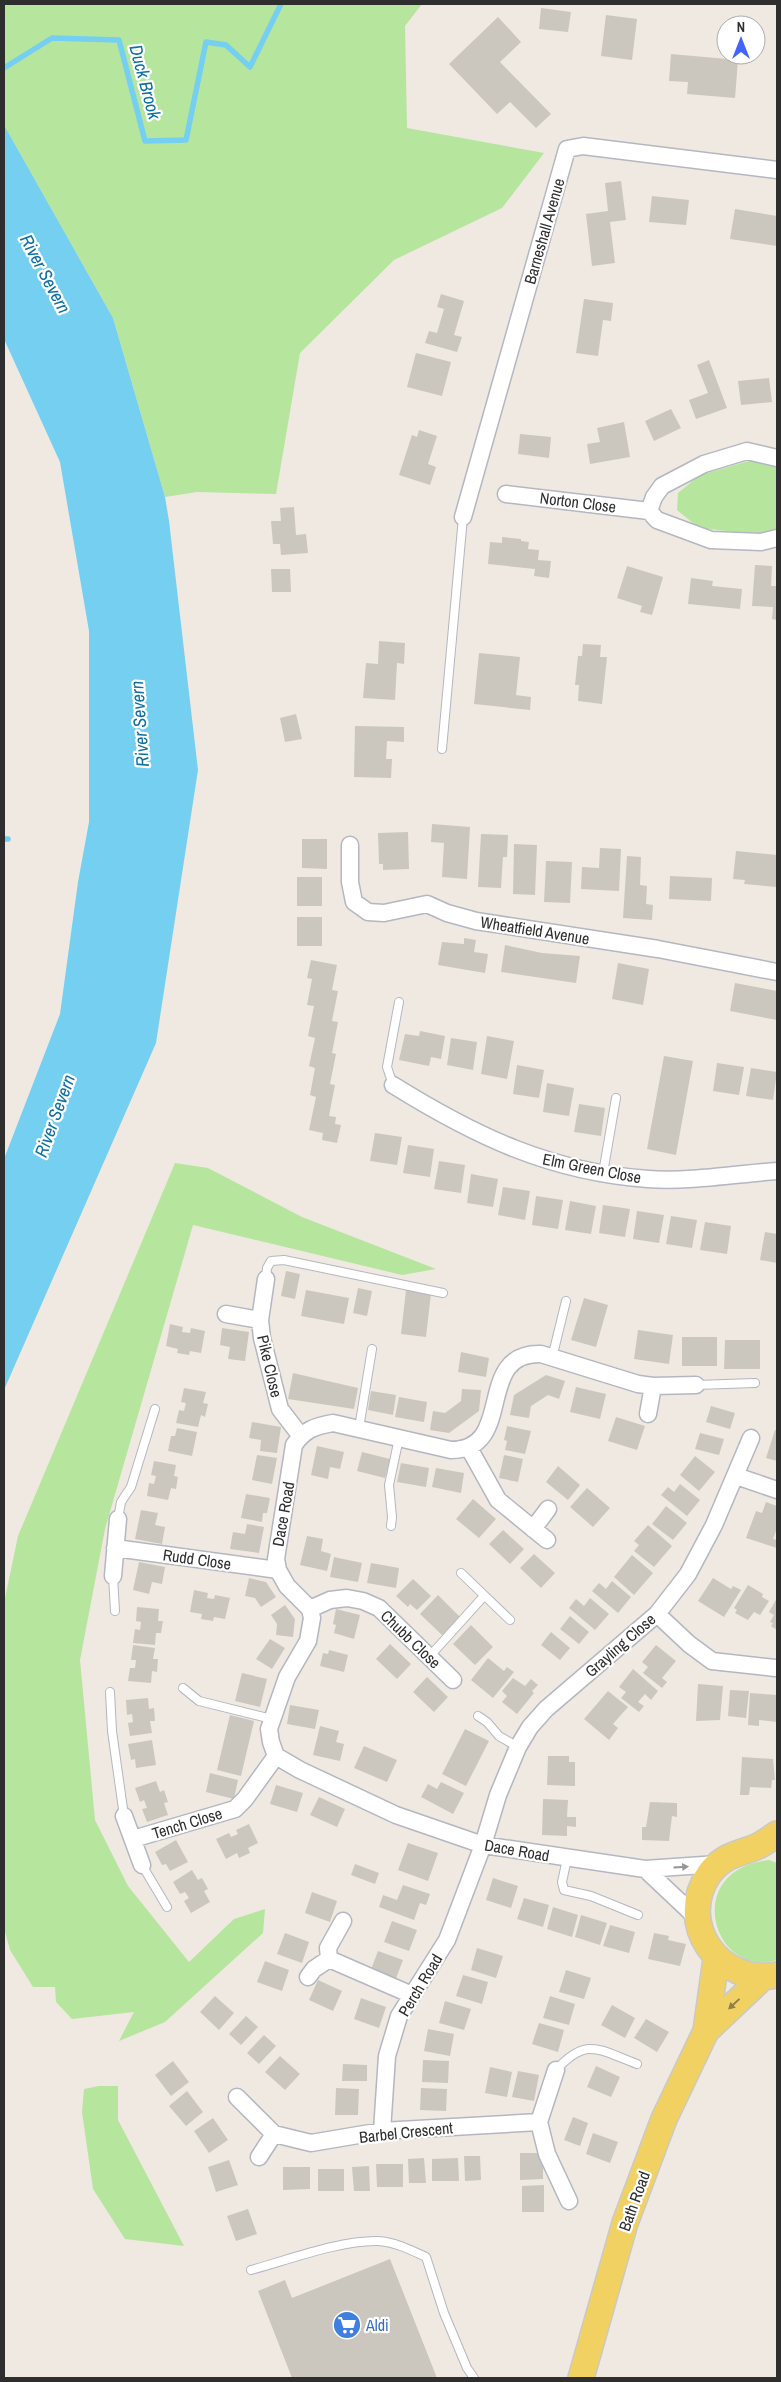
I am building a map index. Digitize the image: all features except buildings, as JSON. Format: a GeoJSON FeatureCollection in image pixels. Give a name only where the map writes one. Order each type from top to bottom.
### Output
{"type":"FeatureCollection","features":[{"type":"Feature","properties":{"kind":"main road","name":"Bath Road"},"geometry":{"type":"LineString","coordinates":[[770,1976],[740,1973],[716,1959],[704,1940],[698,1919],[699,1896],[709,1875],[718,1864],[737,1852],[771,1843]]}},
{"type":"Feature","properties":{"kind":"main road","name":"Bath Road"},"geometry":{"type":"LineString","coordinates":[[581,2378],[625,2223],[664,2119],[706,2031],[716,1959]]}},
{"type":"Feature","properties":{"kind":"main road","name":"Bath Road"},"geometry":{"type":"LineString","coordinates":[[706,2031],[770,1976]]}},
{"type":"Feature","properties":{"kind":"street","name":"Barneshall Avenue"},"geometry":{"type":"LineString","coordinates":[[463,517],[567,150],[583,146],[777,170]]}},
{"type":"Feature","properties":{"kind":"street"},"geometry":{"type":"LineString","coordinates":[[650,511],[654,497],[662,486],[704,464],[747,451],[777,458]]}},
{"type":"Feature","properties":{"kind":"street","name":"Norton Close"},"geometry":{"type":"LineString","coordinates":[[506,494],[650,511],[656,520],[711,540],[762,542],[777,538]]}},
{"type":"Feature","properties":{"kind":"street","name":"Wheatfield Avenue"},"geometry":{"type":"LineString","coordinates":[[350,845],[350,882],[354,902],[368,912],[384,913],[427,904],[447,913],[476,922],[658,949],[777,972]]}},
{"type":"Feature","properties":{"kind":"street","name":"Elm Green Close"},"geometry":{"type":"LineString","coordinates":[[393,1085],[449,1119],[493,1141],[547,1161],[648,1179],[777,1171]]}},
{"type":"Feature","properties":{"kind":"street","name":"Pike Close"},"geometry":{"type":"LineString","coordinates":[[266,1279],[260,1320],[262,1338],[280,1409],[300,1435]]}},
{"type":"Feature","properties":{"kind":"street","name":"Pike Close"},"geometry":{"type":"LineString","coordinates":[[226,1314],[260,1320]]}},
{"type":"Feature","properties":{"kind":"street"},"geometry":{"type":"LineString","coordinates":[[300,1435],[314,1426],[332,1423],[452,1450],[469,1448],[487,1431],[502,1376],[508,1365],[530,1354],[541,1354],[618,1379],[653,1386],[696,1385]]}},
{"type":"Feature","properties":{"kind":"street"},"geometry":{"type":"LineString","coordinates":[[648,1414],[653,1386]]}},
{"type":"Feature","properties":{"kind":"street","name":"Dace Road"},"geometry":{"type":"LineString","coordinates":[[300,1435],[294,1445],[276,1549],[278,1570],[287,1586],[310,1609]]}},
{"type":"Feature","properties":{"kind":"street","name":"Grayling Close"},"geometry":{"type":"LineString","coordinates":[[483,1845],[498,1795],[518,1747],[530,1727],[546,1709],[657,1614],[688,1574],[714,1525],[751,1438]]}},
{"type":"Feature","properties":{"kind":"street"},"geometry":{"type":"LineString","coordinates":[[469,1448],[498,1500],[546,1540]]}},
{"type":"Feature","properties":{"kind":"street"},"geometry":{"type":"LineString","coordinates":[[736,1476],[777,1490]]}},
{"type":"Feature","properties":{"kind":"street"},"geometry":{"type":"LineString","coordinates":[[533,1529],[548,1509]]}},
{"type":"Feature","properties":{"kind":"street"},"geometry":{"type":"LineString","coordinates":[[114,1576],[118,1519]]}},
{"type":"Feature","properties":{"kind":"street","name":"Rudd Close"},"geometry":{"type":"LineString","coordinates":[[115,1548],[278,1570]]}},
{"type":"Feature","properties":{"kind":"street","name":"Chubb Close"},"geometry":{"type":"LineString","coordinates":[[310,1609],[330,1600],[346,1598],[363,1601],[380,1608],[453,1680]]}},
{"type":"Feature","properties":{"kind":"street"},"geometry":{"type":"LineString","coordinates":[[276,1756],[269,1729],[287,1677],[304,1650],[310,1634],[312,1618],[310,1609]]}},
{"type":"Feature","properties":{"kind":"street"},"geometry":{"type":"LineString","coordinates":[[657,1614],[689,1644],[712,1661],[775,1668]]}},
{"type":"Feature","properties":{"kind":"street","name":"Dace Road"},"geometry":{"type":"LineString","coordinates":[[276,1756],[300,1770],[396,1815],[483,1845],[567,1859],[645,1869],[718,1864]]}},
{"type":"Feature","properties":{"kind":"street","name":"Tench Close"},"geometry":{"type":"LineString","coordinates":[[133,1839],[234,1808],[245,1799],[276,1756]]}},
{"type":"Feature","properties":{"kind":"street","name":"Tench Close"},"geometry":{"type":"LineString","coordinates":[[124,1816],[142,1865]]}},
{"type":"Feature","properties":{"kind":"street","name":"Perch Road"},"geometry":{"type":"LineString","coordinates":[[382,2132],[387,2056],[399,2016],[447,1940],[483,1845]]}},
{"type":"Feature","properties":{"kind":"street"},"geometry":{"type":"LineString","coordinates":[[645,1869],[698,1919]]}},
{"type":"Feature","properties":{"kind":"street"},"geometry":{"type":"LineString","coordinates":[[329,1959],[328,1948],[343,1921]]}},
{"type":"Feature","properties":{"kind":"street"},"geometry":{"type":"LineString","coordinates":[[329,1959],[412,1995]]}},
{"type":"Feature","properties":{"kind":"street"},"geometry":{"type":"LineString","coordinates":[[308,1977],[314,1969],[329,1959]]}},
{"type":"Feature","properties":{"kind":"street"},"geometry":{"type":"LineString","coordinates":[[556,2070],[539,2122],[547,2154],[569,2201]]}},
{"type":"Feature","properties":{"kind":"street"},"geometry":{"type":"LineString","coordinates":[[237,2098],[274,2134],[259,2158]]}},
{"type":"Feature","properties":{"kind":"street","name":"Barbel Crescent"},"geometry":{"type":"LineString","coordinates":[[274,2134],[311,2143],[382,2132],[539,2122]]}},
{"type":"Feature","properties":{"kind":"lane"},"geometry":{"type":"LineString","coordinates":[[442,749],[463,517]]}},
{"type":"Feature","properties":{"kind":"lane"},"geometry":{"type":"LineString","coordinates":[[393,1085],[387,1067],[399,1002]]}},
{"type":"Feature","properties":{"kind":"lane"},"geometry":{"type":"LineString","coordinates":[[602,1172],[616,1098]]}},
{"type":"Feature","properties":{"kind":"lane"},"geometry":{"type":"LineString","coordinates":[[266,1279],[267,1268],[271,1261],[284,1260],[443,1294]]}},
{"type":"Feature","properties":{"kind":"lane"},"geometry":{"type":"LineString","coordinates":[[552,1358],[566,1301]]}},
{"type":"Feature","properties":{"kind":"lane"},"geometry":{"type":"LineString","coordinates":[[359,1428],[372,1349]]}},
{"type":"Feature","properties":{"kind":"lane"},"geometry":{"type":"LineString","coordinates":[[696,1385],[755,1383]]}},
{"type":"Feature","properties":{"kind":"lane"},"geometry":{"type":"LineString","coordinates":[[118,1519],[121,1502],[131,1486],[155,1409]]}},
{"type":"Feature","properties":{"kind":"lane"},"geometry":{"type":"LineString","coordinates":[[391,1526],[389,1485],[399,1438]]}},
{"type":"Feature","properties":{"kind":"lane"},"geometry":{"type":"LineString","coordinates":[[460,1574],[510,1620]]}},
{"type":"Feature","properties":{"kind":"lane"},"geometry":{"type":"LineString","coordinates":[[114,1576],[115,1611]]}},
{"type":"Feature","properties":{"kind":"lane"},"geometry":{"type":"LineString","coordinates":[[429,1656],[484,1596]]}},
{"type":"Feature","properties":{"kind":"lane"},"geometry":{"type":"LineString","coordinates":[[183,1688],[199,1701],[272,1719]]}},
{"type":"Feature","properties":{"kind":"lane"},"geometry":{"type":"LineString","coordinates":[[110,1692],[112,1731],[124,1816]]}},
{"type":"Feature","properties":{"kind":"lane"},"geometry":{"type":"LineString","coordinates":[[478,1716],[499,1736],[518,1747]]}},
{"type":"Feature","properties":{"kind":"lane"},"geometry":{"type":"LineString","coordinates":[[567,1859],[562,1882],[564,1890],[591,1896],[638,1915]]}},
{"type":"Feature","properties":{"kind":"lane"},"geometry":{"type":"LineString","coordinates":[[142,1865],[167,1907]]}},
{"type":"Feature","properties":{"kind":"lane"},"geometry":{"type":"LineString","coordinates":[[556,2070],[569,2056],[582,2048],[593,2047],[637,2064]]}},
{"type":"Feature","properties":{"kind":"lane"},"geometry":{"type":"LineString","coordinates":[[251,2270],[347,2244],[378,2241],[400,2245],[426,2257],[444,2313],[467,2368],[474,2378]]}},
{"type":"Feature","properties":{"kind":"green space"},"geometry":{"type":"Polygon","coordinates":[[[4,4],[422,4],[405,26],[407,128],[544,153],[502,208],[394,260],[300,353],[276,494],[197,492],[165,497],[113,318],[4,125],[4,4]]]}},
{"type":"Feature","properties":{"kind":"green space"},"geometry":{"type":"Polygon","coordinates":[[[756,459],[777,464],[777,529],[755,534],[699,528],[677,510],[678,493],[700,475],[756,459]]]}},
{"type":"Feature","properties":{"kind":"green space"},"geometry":{"type":"Polygon","coordinates":[[[175,1163],[208,1168],[302,1217],[436,1269],[402,1275],[193,1225],[105,1529],[80,1660],[95,1820],[128,1886],[189,1962],[234,1919],[265,1909],[263,1933],[165,2022],[119,2041],[134,2012],[72,2019],[56,2002],[55,1987],[33,1987],[10,1950],[4,1928],[4,1603],[18,1536],[175,1163]]]}},
{"type":"Feature","properties":{"kind":"green space"},"geometry":{"type":"Polygon","coordinates":[[[769,1860],[777,1863],[777,1960],[754,1962],[736,1954],[723,1939],[716,1920],[716,1901],[724,1882],[741,1868],[769,1860]]]}},
{"type":"Feature","properties":{"kind":"green space"},"geometry":{"type":"Polygon","coordinates":[[[99,2086],[118,2086],[118,2120],[184,2246],[125,2239],[93,2189],[82,2112],[84,2089],[99,2086]]]}},
{"type":"Feature","properties":{"kind":"water","name":"River Severn"},"geometry":{"type":"Polygon","coordinates":[[[4,125],[113,318],[165,497],[198,770],[156,1043],[4,1390],[4,1159],[60,1014],[78,882],[89,822],[89,631],[60,462],[4,339],[4,125]]]}},
{"type":"Feature","properties":{"kind":"waterway","name":"Duck Brook"},"geometry":{"type":"LineString","coordinates":[[4,68],[52,38],[119,40],[145,141],[186,140],[206,42],[226,45],[250,67],[281,4]]}},
{"type":"Feature","properties":{"kind":"place","name":"Aldi"},"geometry":{"type":"Point","coordinates":[347,2325]}}]}
